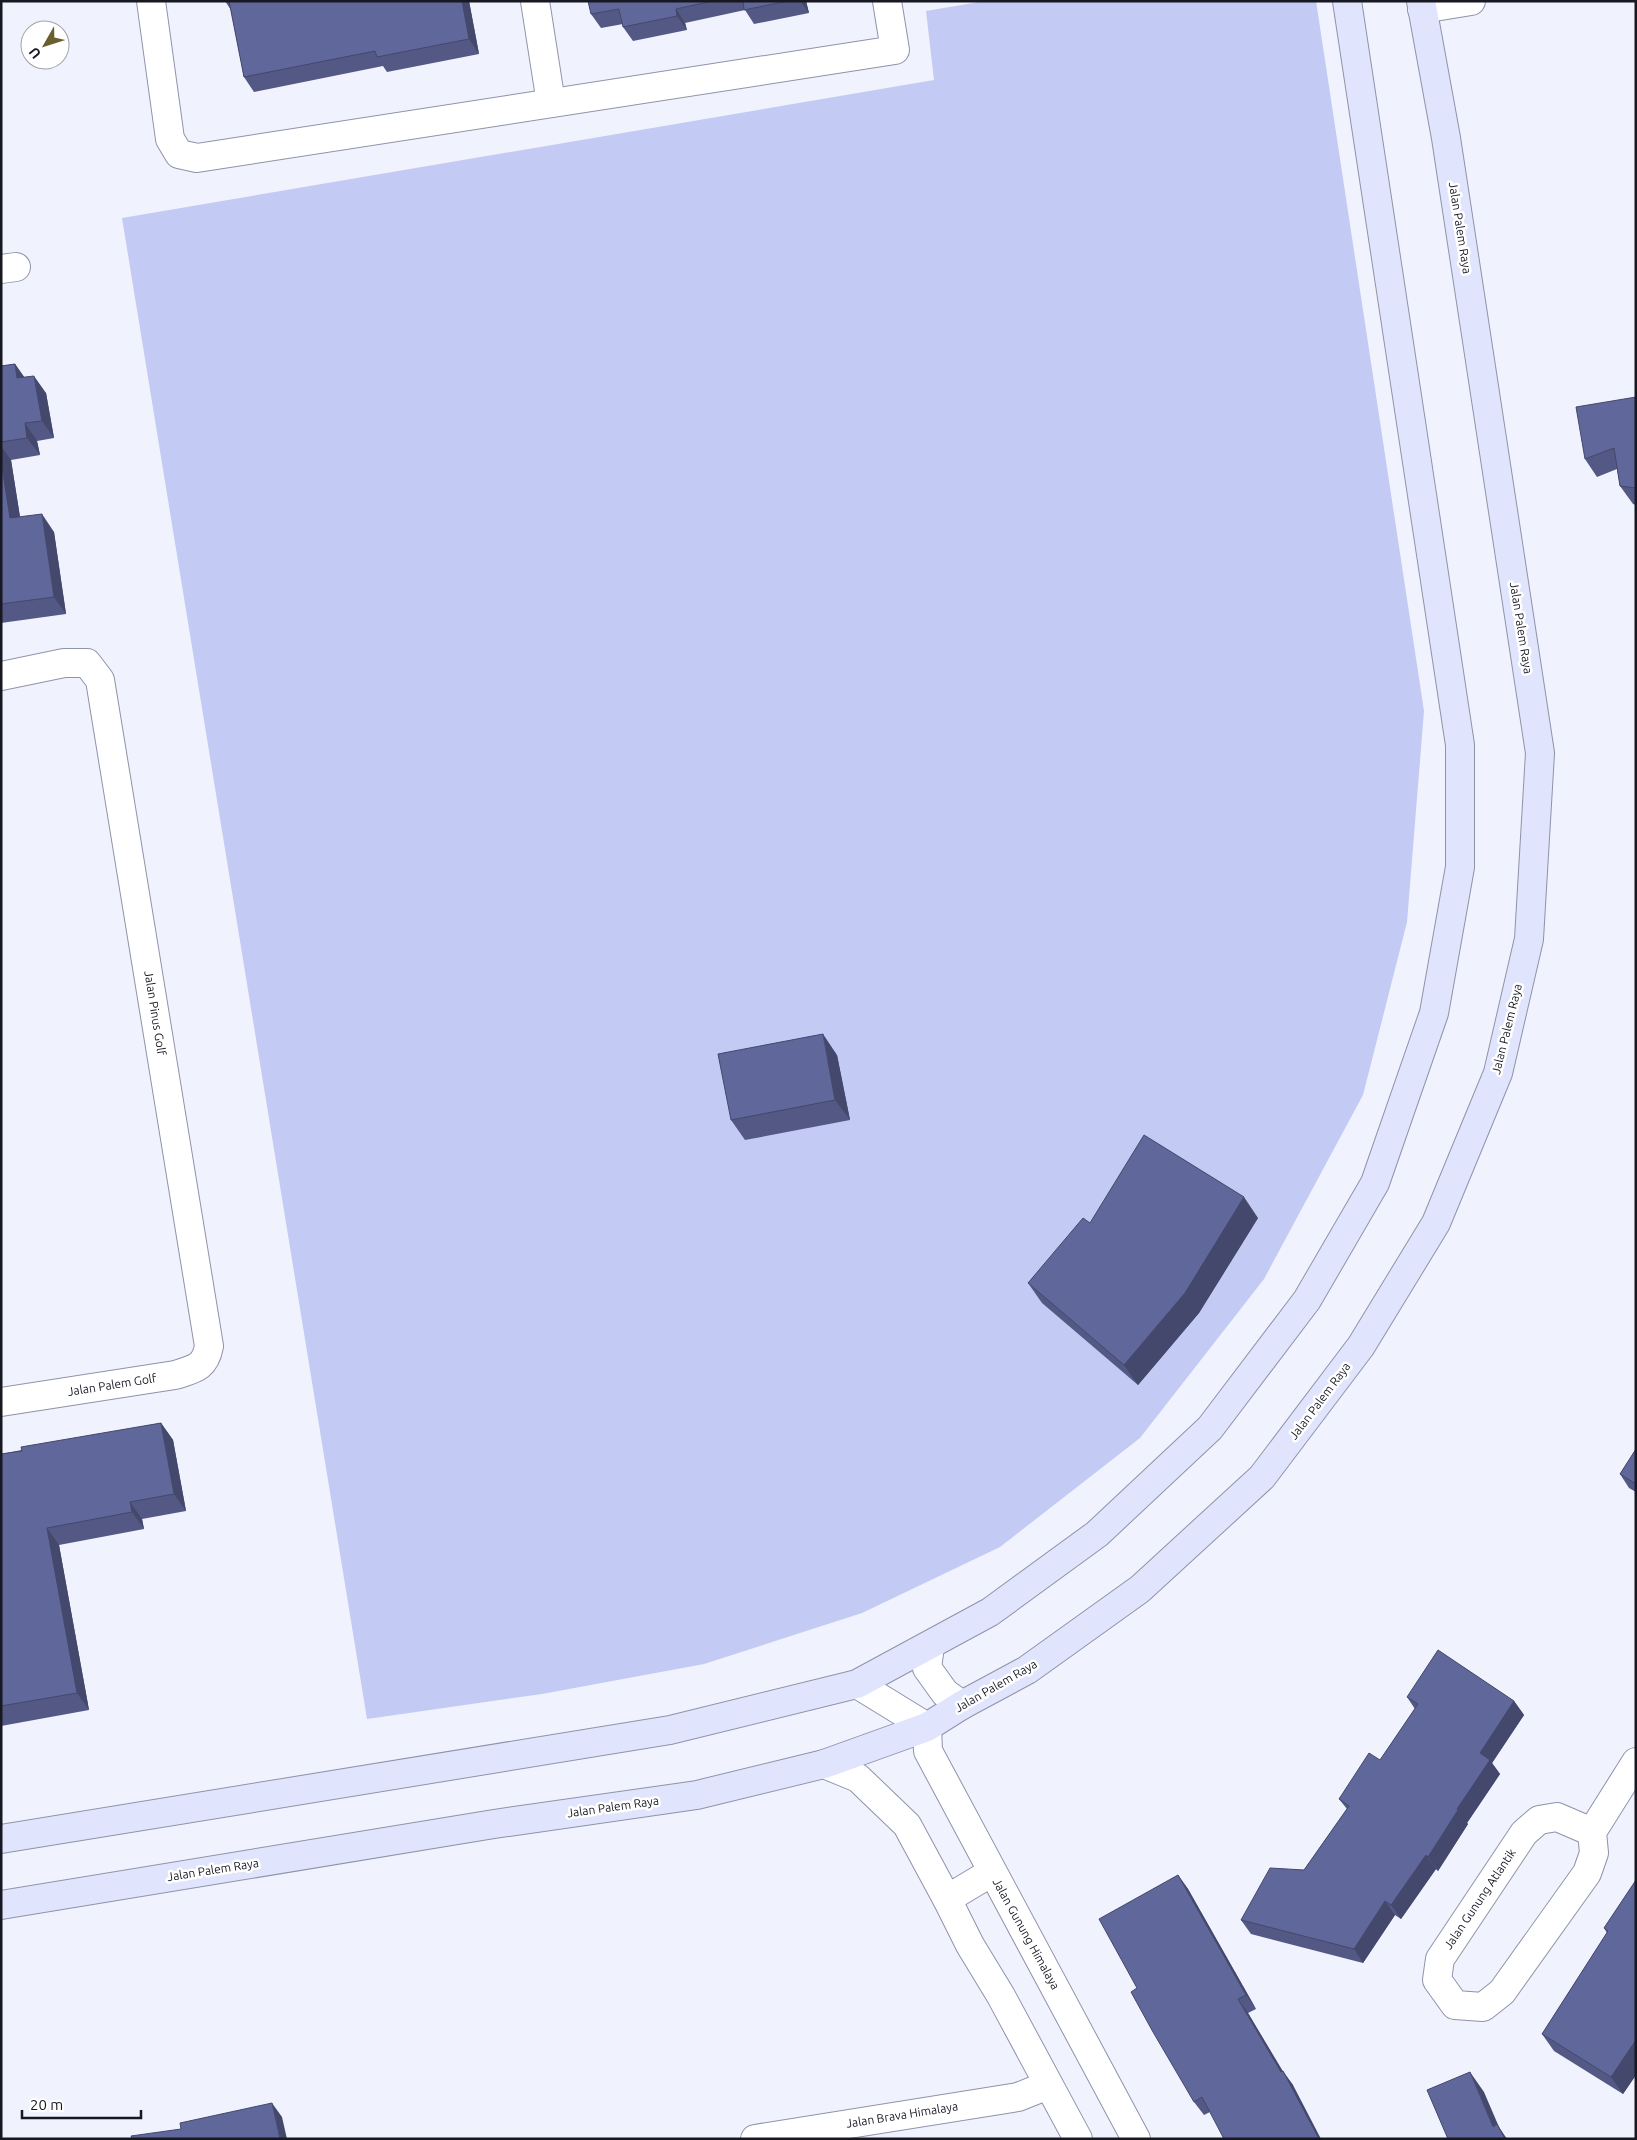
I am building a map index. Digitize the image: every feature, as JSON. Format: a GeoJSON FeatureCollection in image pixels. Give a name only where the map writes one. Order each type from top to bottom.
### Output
{"type":"FeatureCollection","features":[{"type":"Feature","properties":{"kind":"street"},"geometry":{"type":"LineString","coordinates":[[151,1],[170,138],[179,154],[197,158],[895,50],[887,1]]}},
{"type":"Feature","properties":{"kind":"street"},"geometry":{"type":"LineString","coordinates":[[535,1],[551,103]]}},
{"type":"Feature","properties":{"kind":"street"},"geometry":{"type":"LineString","coordinates":[[1,1839],[670,1730],[857,1684],[990,1612],[1097,1534],[1210,1428],[1307,1300],[1375,1183],[1434,1013],[1460,867],[1460,745],[1347,1]]}},
{"type":"Feature","properties":{"kind":"street"},"geometry":{"type":"LineString","coordinates":[[1422,5],[1471,1]]}},
{"type":"Feature","properties":{"kind":"street","name":"Jalan Palem Raya"},"geometry":{"type":"LineString","coordinates":[[1,1905],[494,1824],[697,1795],[824,1764],[927,1727],[962,1705],[1027,1670],[1140,1589],[1262,1477],[1361,1346],[1436,1222],[1498,1072],[1529,939],[1540,753],[1446,138],[1422,5]]}},
{"type":"Feature","properties":{"kind":"street","name":"Jalan Pinus Golf"},"geometry":{"type":"LineString","coordinates":[[1,676],[64,663],[87,663],[100,680],[209,1346]]}},
{"type":"Feature","properties":{"kind":"street","name":"Jalan Palem Golf"},"geometry":{"type":"LineString","coordinates":[[1,1402],[175,1375],[196,1368],[207,1358],[209,1346]]}},
{"type":"Feature","properties":{"kind":"street"},"geometry":{"type":"LineString","coordinates":[[930,1646],[927,1668],[945,1693],[962,1705]]}},
{"type":"Feature","properties":{"kind":"street"},"geometry":{"type":"LineString","coordinates":[[857,1684],[927,1727]]}},
{"type":"Feature","properties":{"kind":"street","name":"Jalan Gunung Himalaya"},"geometry":{"type":"LineString","coordinates":[[927,1727],[928,1751],[1136,2139]]}},
{"type":"Feature","properties":{"kind":"street"},"geometry":{"type":"LineString","coordinates":[[1592,1832],[1636,1762]]}},
{"type":"Feature","properties":{"kind":"street"},"geometry":{"type":"LineString","coordinates":[[824,1764],[858,1778],[907,1825],[948,1899],[970,1946],[1001,1996],[1078,2139]]}},
{"type":"Feature","properties":{"kind":"street","name":"Jalan Gunung Atlantik"},"geometry":{"type":"LineString","coordinates":[[1556,1817],[1592,1832],[1594,1853],[1587,1873],[1502,1992],[1483,2008],[1455,2004],[1437,1980],[1440,1959],[1524,1833],[1539,1820],[1556,1817]]}},
{"type":"Feature","properties":{"kind":"street"},"geometry":{"type":"LineString","coordinates":[[948,1899],[992,1872]]}},
{"type":"Feature","properties":{"kind":"street","name":"Jalan Brava Himalaya"},"geometry":{"type":"LineString","coordinates":[[755,2139],[1018,2097],[1048,2085]]}},
{"type":"Feature","properties":{"kind":"shaded area"},"geometry":{"type":"Polygon","coordinates":[[[985,1],[1316,1],[1424,711],[1407,922],[1363,1095],[1264,1279],[1140,1438],[1000,1547],[862,1613],[704,1664],[542,1694],[367,1719],[122,218],[934,80],[926,11],[985,1]]]}},
{"type":"Feature","properties":{"kind":"building"},"geometry":{"type":"Polygon","coordinates":[[[229,1],[462,1],[469,39],[377,57],[375,51],[244,77],[229,1]]]}},
{"type":"Feature","properties":{"kind":"building"},"geometry":{"type":"Polygon","coordinates":[[[588,1],[713,1],[676,9],[677,16],[623,27],[619,9],[591,14],[588,1]]]}},
{"type":"Feature","properties":{"kind":"building"},"geometry":{"type":"Polygon","coordinates":[[[743,1],[788,1],[744,10],[743,1]]]}},
{"type":"Feature","properties":{"kind":"building"},"geometry":{"type":"Polygon","coordinates":[[[15,364],[17,378],[34,376],[42,421],[25,423],[27,438],[1,442],[1,366],[15,364]]]}},
{"type":"Feature","properties":{"kind":"building"},"geometry":{"type":"Polygon","coordinates":[[[1636,397],[1636,488],[1620,486],[1614,448],[1585,459],[1576,407],[1636,397]]]}},
{"type":"Feature","properties":{"kind":"building"},"geometry":{"type":"Polygon","coordinates":[[[1,460],[10,518],[42,514],[54,597],[1,604],[1,460]]]}},
{"type":"Feature","properties":{"kind":"building"},"geometry":{"type":"Polygon","coordinates":[[[823,1034],[835,1100],[731,1120],[718,1054],[823,1034]]]}},
{"type":"Feature","properties":{"kind":"building"},"geometry":{"type":"Polygon","coordinates":[[[1144,1135],[1244,1197],[1185,1293],[1124,1365],[1028,1283],[1083,1218],[1090,1223],[1144,1135]]]}},
{"type":"Feature","properties":{"kind":"building"},"geometry":{"type":"Polygon","coordinates":[[[161,1423],[174,1494],[130,1502],[132,1512],[47,1528],[77,1693],[1,1706],[1,1454],[22,1451],[21,1447],[161,1423]]]}},
{"type":"Feature","properties":{"kind":"building"},"geometry":{"type":"Polygon","coordinates":[[[1636,1449],[1636,1484],[1620,1474],[1636,1449]]]}},
{"type":"Feature","properties":{"kind":"building"},"geometry":{"type":"Polygon","coordinates":[[[1438,1650],[1514,1701],[1480,1753],[1490,1760],[1428,1857],[1426,1855],[1391,1905],[1385,1901],[1354,1949],[1241,1920],[1270,1868],[1304,1870],[1349,1806],[1339,1799],[1369,1753],[1380,1760],[1418,1704],[1407,1697],[1438,1650]]]}},
{"type":"Feature","properties":{"kind":"building"},"geometry":{"type":"Polygon","coordinates":[[[1178,1875],[1246,1995],[1238,1999],[1281,2072],[1283,2071],[1319,2139],[1224,2139],[1202,2097],[1194,2102],[1131,1992],[1137,1988],[1099,1919],[1178,1875]]]}},
{"type":"Feature","properties":{"kind":"building"},"geometry":{"type":"Polygon","coordinates":[[[1636,1880],[1636,2040],[1611,2077],[1542,2034],[1608,1931],[1604,1928],[1636,1880]]]}},
{"type":"Feature","properties":{"kind":"building"},"geometry":{"type":"Polygon","coordinates":[[[1470,2072],[1493,2127],[1497,2124],[1505,2139],[1448,2139],[1427,2090],[1470,2072]]]}},
{"type":"Feature","properties":{"kind":"building"},"geometry":{"type":"Polygon","coordinates":[[[272,2103],[280,2139],[132,2139],[131,2136],[181,2129],[180,2123],[272,2103]]]}}]}
